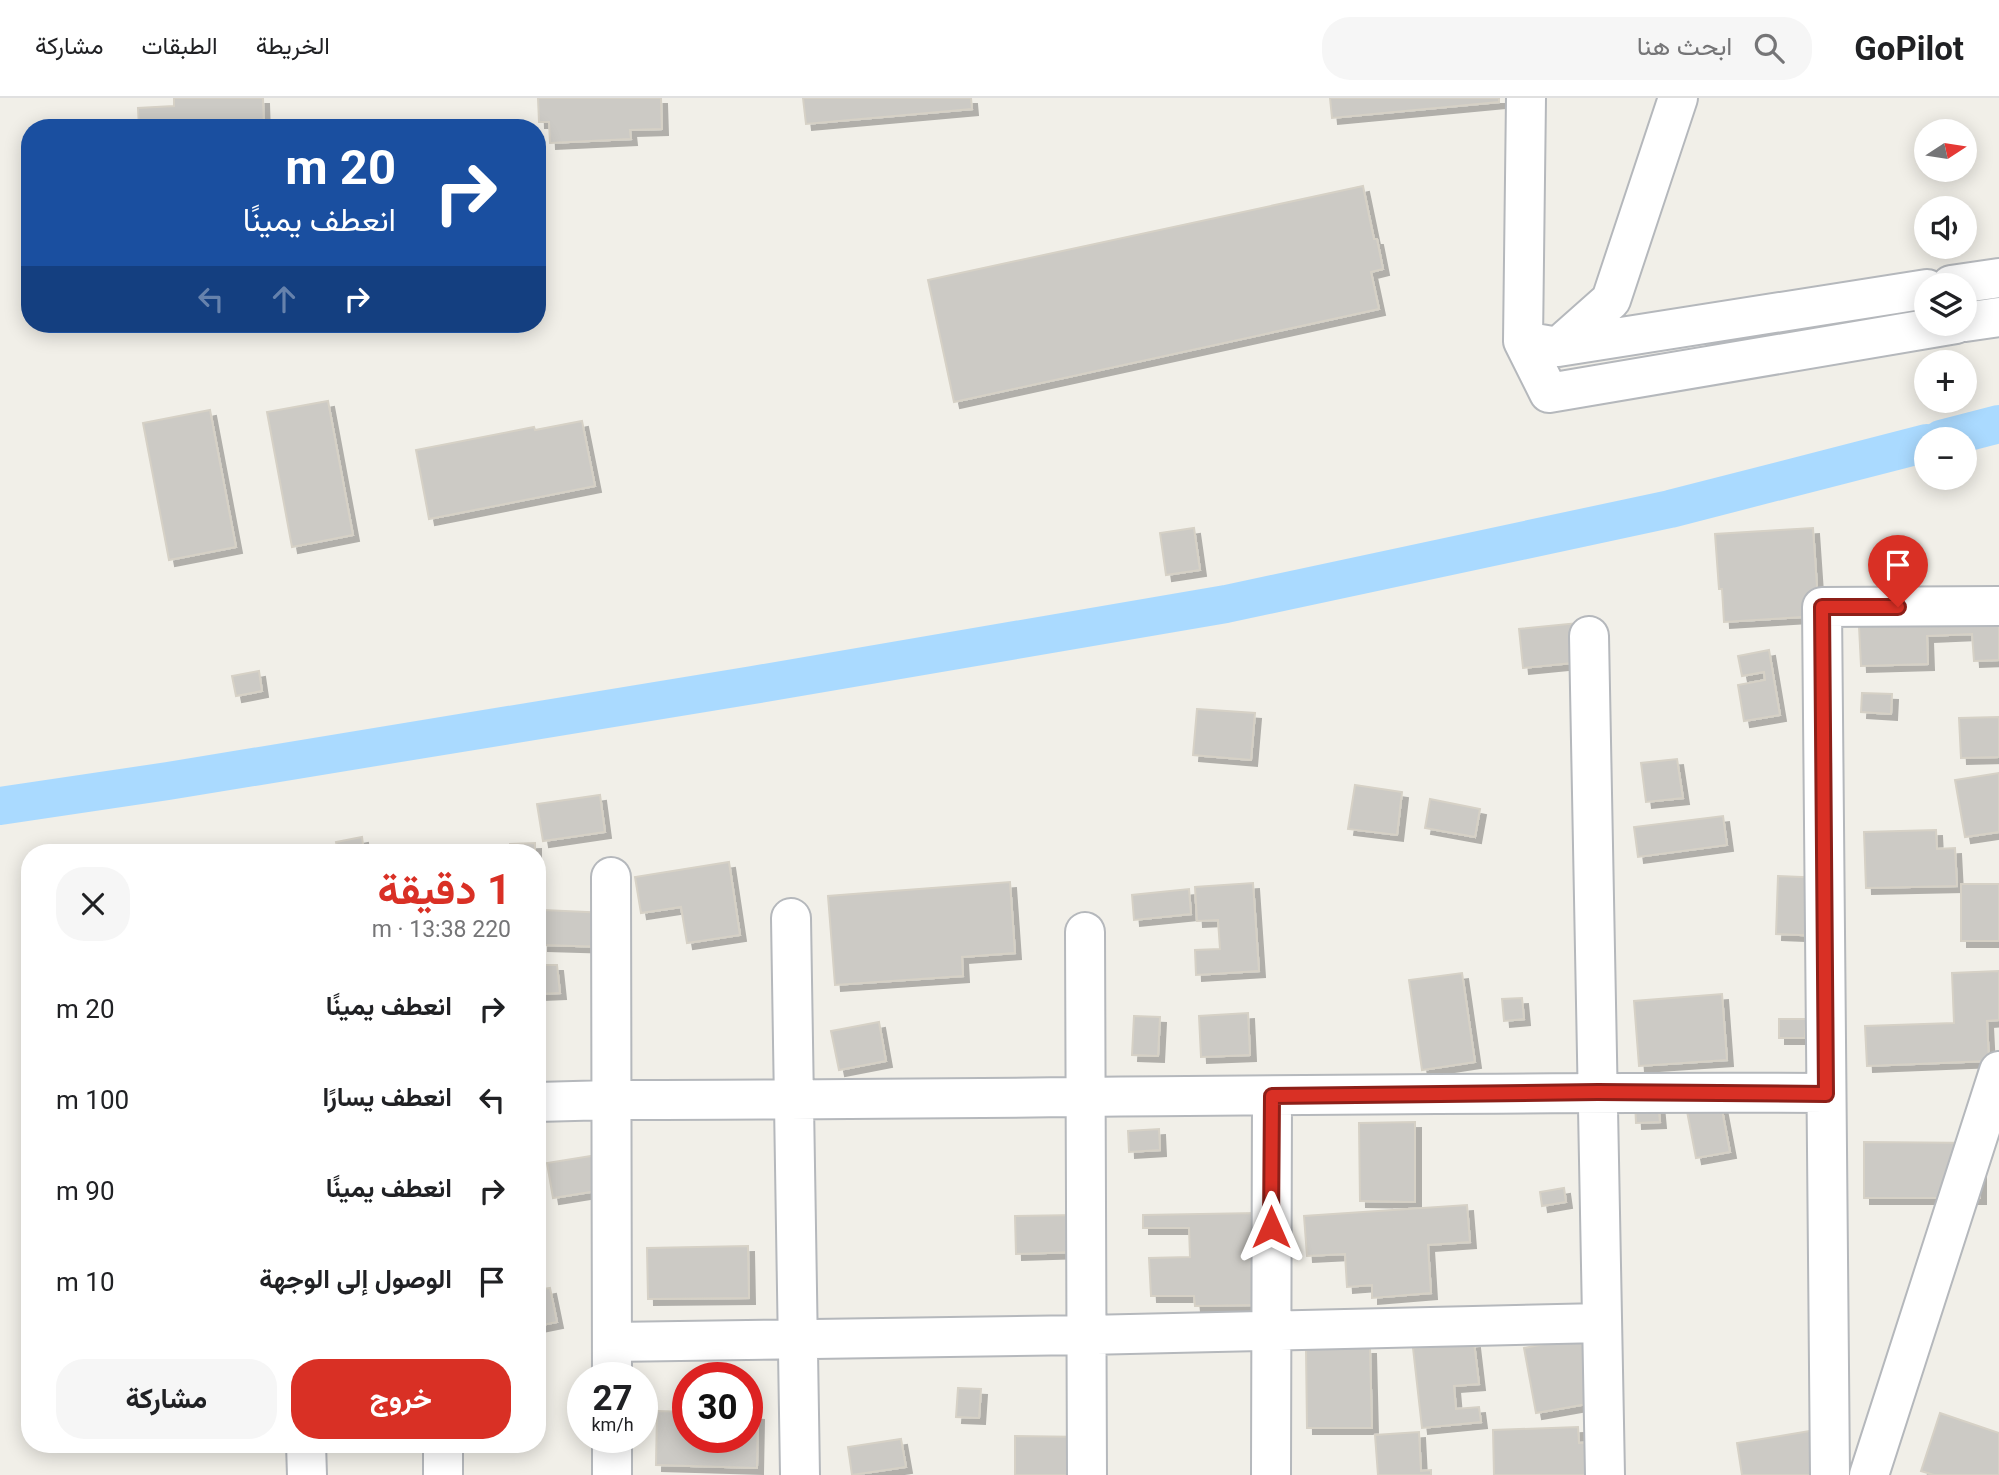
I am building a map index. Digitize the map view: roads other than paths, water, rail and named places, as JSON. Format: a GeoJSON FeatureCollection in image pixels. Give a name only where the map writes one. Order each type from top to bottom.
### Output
{"type":"FeatureCollection","features":[{"type":"Feature","properties":{"kind":"street"},"geometry":{"type":"LineString","coordinates":[[1526,98],[1540,344],[1549,393],[1914,331]]}},
{"type":"Feature","properties":{"kind":"street"},"geometry":{"type":"LineString","coordinates":[[1540,344],[1611,300],[1678,98]]}},
{"type":"Feature","properties":{"kind":"street"},"geometry":{"type":"LineString","coordinates":[[1977,281],[1999,278]]}},
{"type":"Feature","properties":{"kind":"street"},"geometry":{"type":"LineString","coordinates":[[1540,344],[1914,291]]}},
{"type":"Feature","properties":{"kind":"street"},"geometry":{"type":"LineString","coordinates":[[1977,320],[1999,317]]}},
{"type":"Feature","properties":{"kind":"street"},"geometry":{"type":"LineString","coordinates":[[1830,1475],[1822,607],[1999,606]]}},
{"type":"Feature","properties":{"kind":"street"},"geometry":{"type":"LineString","coordinates":[[1589,636],[1605,1475]]}},
{"type":"Feature","properties":{"kind":"street"},"geometry":{"type":"LineString","coordinates":[[611,877],[612,1360],[798,1340],[1602,1323]]}},
{"type":"Feature","properties":{"kind":"street"},"geometry":{"type":"LineString","coordinates":[[791,918],[800,1475]]}},
{"type":"Feature","properties":{"kind":"street"},"geometry":{"type":"LineString","coordinates":[[1085,932],[1087,1475]]}},
{"type":"Feature","properties":{"kind":"street"},"geometry":{"type":"LineString","coordinates":[[1869,1475],[1985,1161],[1999,1071]]}},
{"type":"Feature","properties":{"kind":"street"},"geometry":{"type":"LineString","coordinates":[[546,1102],[1598,1092],[1826,1094]]}},
{"type":"Feature","properties":{"kind":"street"},"geometry":{"type":"LineString","coordinates":[[1271,1475],[1272,1096]]}},
{"type":"Feature","properties":{"kind":"street"},"geometry":{"type":"LineString","coordinates":[[306,1453],[307,1475]]}},
{"type":"Feature","properties":{"kind":"street"},"geometry":{"type":"LineString","coordinates":[[443,1453],[443,1475]]}},
{"type":"Feature","properties":{"kind":"street"},"geometry":{"type":"LineString","coordinates":[[612,1453],[612,1475]]}},
{"type":"Feature","properties":{"kind":"waterway"},"geometry":{"type":"LineString","coordinates":[[1977,430],[1999,424]]}},
{"type":"Feature","properties":{"kind":"waterway"},"geometry":{"type":"LineString","coordinates":[[0,806],[753,685],[1226,604],[1670,509],[1914,446]]}}]}
